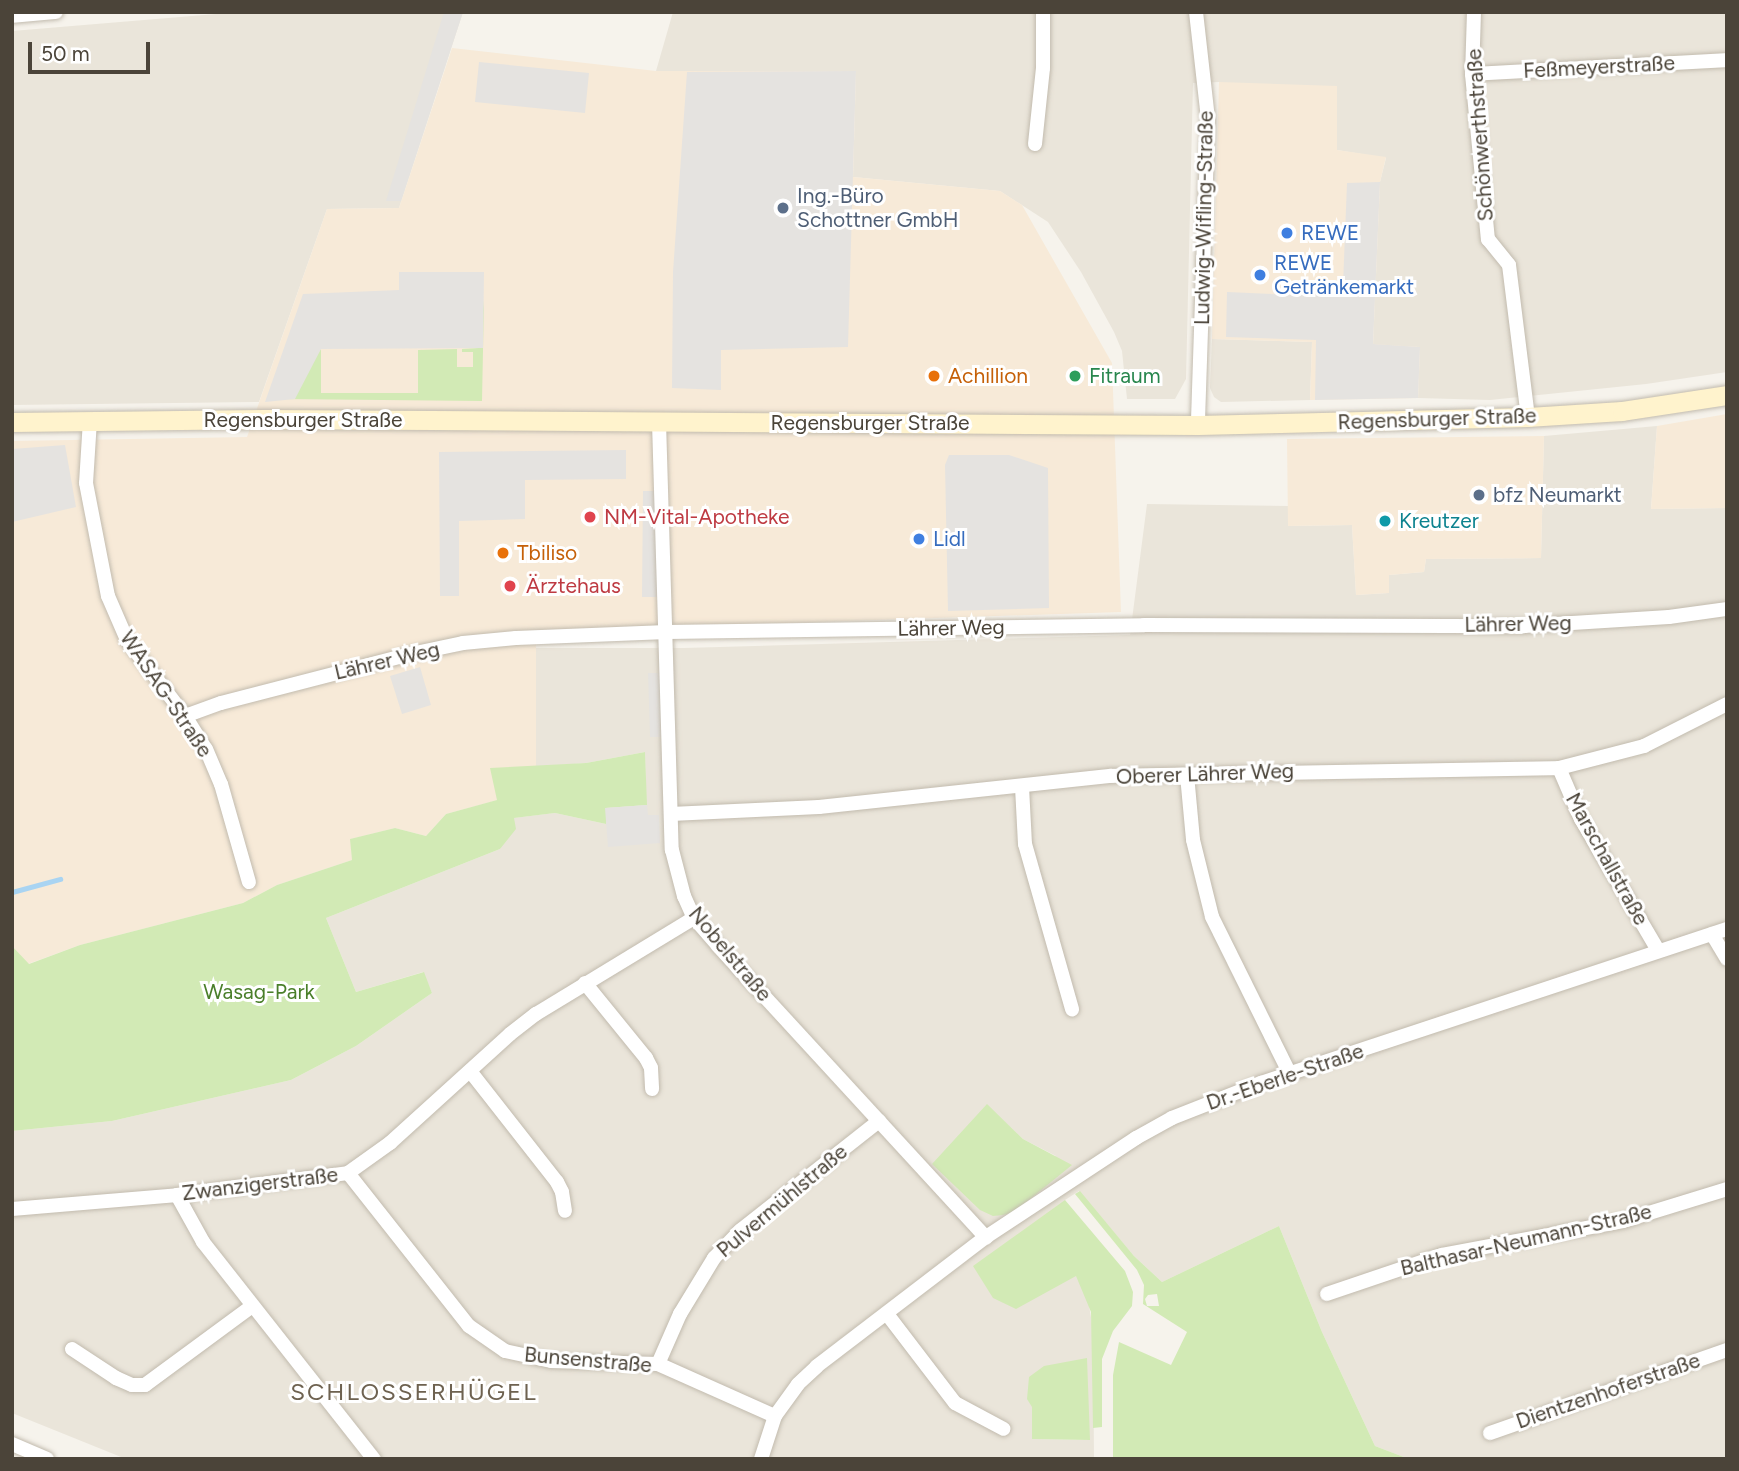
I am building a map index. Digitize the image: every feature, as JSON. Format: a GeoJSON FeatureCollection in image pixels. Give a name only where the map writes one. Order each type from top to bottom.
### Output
{"type":"FeatureCollection","features":[{"type":"Feature","properties":{"kind":"main road","name":"Regensburger Straße"},"geometry":{"type":"LineString","coordinates":[[12,422],[90,420],[1198,425],[1528,417],[1622,411],[1727,395]]}},
{"type":"Feature","properties":{"kind":"street"},"geometry":{"type":"LineString","coordinates":[[12,16],[56,12]]}},
{"type":"Feature","properties":{"kind":"street"},"geometry":{"type":"LineString","coordinates":[[1035,144],[1043,68],[1043,12]]}},
{"type":"Feature","properties":{"kind":"street","name":"Ludwig-Wifling-Straße"},"geometry":{"type":"LineString","coordinates":[[1196,12],[1208,119],[1198,425]]}},
{"type":"Feature","properties":{"kind":"street","name":"Schönwerthstraße"},"geometry":{"type":"LineString","coordinates":[[1474,12],[1472,74],[1488,239],[1509,265],[1528,417]]}},
{"type":"Feature","properties":{"kind":"street","name":"Feßmeyerstraße"},"geometry":{"type":"LineString","coordinates":[[1472,74],[1727,60]]}},
{"type":"Feature","properties":{"kind":"street","name":"WASAG-Straße"},"geometry":{"type":"LineString","coordinates":[[90,420],[86,483],[108,596],[127,640],[186,716],[206,749],[221,784],[250,882]]}},
{"type":"Feature","properties":{"kind":"street","name":"Nobelstraße"},"geometry":{"type":"LineString","coordinates":[[659,422],[671,814],[676,873],[694,918],[986,1237]]}},
{"type":"Feature","properties":{"kind":"street","name":"Lährer Weg"},"geometry":{"type":"LineString","coordinates":[[186,716],[220,702],[406,654],[463,643],[667,632],[1144,625],[1524,626],[1669,617],[1727,609]]}},
{"type":"Feature","properties":{"kind":"street","name":"Oberer Lährer Weg"},"geometry":{"type":"LineString","coordinates":[[671,814],[819,807],[1111,776],[1559,768],[1644,746],[1727,704]]}},
{"type":"Feature","properties":{"kind":"street","name":"Marschallstraße"},"geometry":{"type":"LineString","coordinates":[[1559,768],[1581,819],[1658,950]]}},
{"type":"Feature","properties":{"kind":"street"},"geometry":{"type":"LineString","coordinates":[[1187,775],[1193,840],[1212,917],[1290,1074]]}},
{"type":"Feature","properties":{"kind":"street"},"geometry":{"type":"LineString","coordinates":[[1021,787],[1026,844],[1072,1009]]}},
{"type":"Feature","properties":{"kind":"street","name":"Zwanzigerstraße"},"geometry":{"type":"LineString","coordinates":[[12,1209],[177,1195],[348,1173],[390,1143],[519,1028],[586,983],[694,918]]}},
{"type":"Feature","properties":{"kind":"street","name":"Dr.-Eberle-Straße"},"geometry":{"type":"LineString","coordinates":[[761,1459],[775,1416],[798,1384],[817,1366],[986,1237],[1136,1138],[1172,1118],[1204,1103],[1727,929]]}},
{"type":"Feature","properties":{"kind":"street"},"geometry":{"type":"LineString","coordinates":[[1712,934],[1727,959]]}},
{"type":"Feature","properties":{"kind":"street"},"geometry":{"type":"LineString","coordinates":[[586,983],[646,1058],[651,1068],[652,1089]]}},
{"type":"Feature","properties":{"kind":"street"},"geometry":{"type":"LineString","coordinates":[[470,1071],[557,1182],[565,1211]]}},
{"type":"Feature","properties":{"kind":"street","name":"Pulvermühlstraße"},"geometry":{"type":"LineString","coordinates":[[658,1364],[680,1314],[714,1258],[741,1230],[879,1121]]}},
{"type":"Feature","properties":{"kind":"street","name":"Bunsenstraße"},"geometry":{"type":"LineString","coordinates":[[348,1173],[469,1326],[505,1351],[551,1361],[658,1364],[775,1416]]}},
{"type":"Feature","properties":{"kind":"street","name":"Balthasar-Neumann-Straße"},"geometry":{"type":"LineString","coordinates":[[1327,1294],[1442,1255],[1598,1227],[1727,1189]]}},
{"type":"Feature","properties":{"kind":"street"},"geometry":{"type":"LineString","coordinates":[[177,1195],[203,1242],[374,1459]]}},
{"type":"Feature","properties":{"kind":"street"},"geometry":{"type":"LineString","coordinates":[[72,1349],[116,1378],[132,1385],[145,1385],[252,1306]]}},
{"type":"Feature","properties":{"kind":"street"},"geometry":{"type":"LineString","coordinates":[[887,1314],[945,1393],[965,1410],[1004,1429]]}},
{"type":"Feature","properties":{"kind":"street","name":"Dientzenhoferstraße"},"geometry":{"type":"LineString","coordinates":[[1490,1433],[1727,1350]]}},
{"type":"Feature","properties":{"kind":"street"},"geometry":{"type":"LineString","coordinates":[[12,1444],[47,1459]]}},
{"type":"Feature","properties":{"kind":"shaded area"},"geometry":{"type":"Polygon","coordinates":[[[240,12],[463,12],[399,208],[327,209],[259,402],[12,405],[12,31],[240,12]]]}},
{"type":"Feature","properties":{"kind":"shaded area"},"geometry":{"type":"Polygon","coordinates":[[[444,12],[463,12],[401,201],[386,201],[444,12]]]}},
{"type":"Feature","properties":{"kind":"shaded area"},"geometry":{"type":"Polygon","coordinates":[[[673,12],[1727,12],[1727,372],[1646,384],[1490,400],[1418,398],[1420,347],[1373,345],[1380,182],[1386,158],[1337,150],[1219,82],[1193,83],[1186,379],[1175,399],[1127,399],[1122,351],[1114,332],[1081,272],[1048,222],[1000,191],[853,177],[856,71],[656,71],[673,12]]]}},
{"type":"Feature","properties":{"kind":"shaded area"},"geometry":{"type":"Polygon","coordinates":[[[452,48],[656,71],[856,71],[853,177],[1000,191],[1022,205],[1112,363],[1121,612],[536,631],[536,767],[491,769],[498,800],[446,814],[426,836],[395,828],[351,839],[352,860],[277,885],[243,903],[80,945],[28,964],[12,946],[12,441],[247,437],[327,209],[399,208],[452,48]]]}},
{"type":"Feature","properties":{"kind":"shaded area"},"geometry":{"type":"Polygon","coordinates":[[[479,62],[589,73],[585,113],[475,102],[479,62]]]}},
{"type":"Feature","properties":{"kind":"shaded area"},"geometry":{"type":"Polygon","coordinates":[[[856,71],[848,347],[721,350],[721,390],[672,388],[673,272],[687,72],[856,71]]]}},
{"type":"Feature","properties":{"kind":"shaded area"},"geometry":{"type":"Polygon","coordinates":[[[1219,82],[1337,86],[1337,150],[1386,157],[1380,182],[1373,344],[1420,347],[1418,398],[1310,400],[1312,342],[1212,339],[1219,82]]]}},
{"type":"Feature","properties":{"kind":"shaded area"},"geometry":{"type":"Polygon","coordinates":[[[1380,182],[1373,344],[1420,347],[1418,398],[1315,400],[1316,340],[1226,337],[1227,292],[1292,295],[1293,283],[1343,285],[1347,183],[1380,182]]]}},
{"type":"Feature","properties":{"kind":"shaded area"},"geometry":{"type":"Polygon","coordinates":[[[399,272],[484,272],[483,348],[321,349],[295,399],[265,402],[303,294],[399,290],[399,272]]]}},
{"type":"Feature","properties":{"kind":"shaded area"},"geometry":{"type":"Polygon","coordinates":[[[1212,339],[1312,342],[1310,400],[1221,402],[1214,397],[1210,388],[1212,339]]]}},
{"type":"Feature","properties":{"kind":"shaded area"},"geometry":{"type":"Polygon","coordinates":[[[1727,414],[1727,508],[1651,509],[1657,426],[1727,414]]]}},
{"type":"Feature","properties":{"kind":"shaded area"},"geometry":{"type":"Polygon","coordinates":[[[1657,426],[1651,509],[1727,508],[1727,1459],[1409,1459],[1375,1446],[1322,1332],[1279,1226],[1162,1282],[1134,1256],[1079,1191],[1065,1200],[1076,1275],[1088,1299],[1093,1330],[1094,1459],[126,1459],[12,1413],[12,1131],[112,1121],[291,1080],[356,1046],[432,993],[423,972],[356,992],[326,918],[500,849],[513,818],[555,813],[606,824],[605,808],[646,805],[645,752],[586,763],[536,767],[536,648],[684,648],[1130,635],[1147,504],[1288,506],[1289,526],[1352,525],[1356,595],[1388,593],[1389,575],[1424,572],[1426,559],[1541,558],[1544,436],[1657,426]],[[987,1105],[980,1210],[1056,1156],[1023,1139],[987,1105]],[[1032,1406],[1032,1439],[1090,1440],[1032,1406]]]}},
{"type":"Feature","properties":{"kind":"shaded area"},"geometry":{"type":"Polygon","coordinates":[[[1544,436],[1541,558],[1426,559],[1424,572],[1389,575],[1389,593],[1356,595],[1352,525],[1288,526],[1287,439],[1544,436]]]}},
{"type":"Feature","properties":{"kind":"shaded area"},"geometry":{"type":"Polygon","coordinates":[[[65,445],[76,507],[12,522],[12,449],[65,445]]]}},
{"type":"Feature","properties":{"kind":"shaded area"},"geometry":{"type":"Polygon","coordinates":[[[626,450],[626,479],[525,480],[525,519],[459,521],[459,596],[440,596],[439,452],[626,450]]]}},
{"type":"Feature","properties":{"kind":"shaded area"},"geometry":{"type":"Polygon","coordinates":[[[949,455],[1009,455],[1048,468],[1049,608],[948,611],[945,465],[949,455]]]}},
{"type":"Feature","properties":{"kind":"shaded area"},"geometry":{"type":"Polygon","coordinates":[[[643,491],[659,491],[658,597],[642,597],[643,491]]]}},
{"type":"Feature","properties":{"kind":"shaded area"},"geometry":{"type":"Polygon","coordinates":[[[420,667],[431,705],[402,714],[390,676],[420,667]]]}},
{"type":"Feature","properties":{"kind":"shaded area"},"geometry":{"type":"Polygon","coordinates":[[[648,673],[661,673],[663,737],[650,737],[648,673]]]}},
{"type":"Feature","properties":{"kind":"shaded area"},"geometry":{"type":"Polygon","coordinates":[[[647,805],[648,815],[659,815],[660,843],[608,847],[605,808],[647,805]]]}},
{"type":"Feature","properties":{"kind":"green space"},"geometry":{"type":"Polygon","coordinates":[[[484,300],[482,401],[282,399],[321,349],[321,393],[418,393],[418,350],[457,349],[457,367],[473,367],[473,352],[462,352],[462,349],[479,348],[484,300]]]}},
{"type":"Feature","properties":{"kind":"green space","name":"Wasag-Park"},"geometry":{"type":"Polygon","coordinates":[[[645,752],[647,805],[606,808],[606,824],[555,813],[514,818],[516,829],[500,849],[326,918],[356,992],[424,972],[432,993],[356,1046],[291,1080],[112,1121],[12,1131],[12,946],[29,964],[80,945],[243,903],[277,885],[352,860],[350,839],[395,828],[426,836],[446,814],[497,800],[490,768],[586,763],[645,752]]]}},
{"type":"Feature","properties":{"kind":"green space"},"geometry":{"type":"Polygon","coordinates":[[[987,1104],[1023,1139],[1072,1165],[1014,1212],[993,1216],[980,1210],[932,1164],[987,1104]]]}},
{"type":"Feature","properties":{"kind":"green space"},"geometry":{"type":"Polygon","coordinates":[[[1080,1191],[1134,1256],[1162,1282],[1279,1226],[1322,1332],[1375,1446],[1409,1459],[1113,1459],[1113,1375],[1119,1342],[1171,1365],[1187,1332],[1143,1304],[1144,1285],[1137,1270],[1075,1194],[1080,1191]],[[1157,1294],[1148,1295],[1145,1299],[1147,1306],[1159,1306],[1157,1294]]]}},
{"type":"Feature","properties":{"kind":"green space"},"geometry":{"type":"Polygon","coordinates":[[[1065,1200],[1125,1271],[1133,1292],[1132,1306],[1113,1331],[1102,1359],[1102,1427],[1093,1428],[1091,1312],[1076,1276],[1016,1309],[993,1298],[973,1266],[1065,1200]]]}},
{"type":"Feature","properties":{"kind":"green space"},"geometry":{"type":"Polygon","coordinates":[[[1087,1358],[1090,1440],[1032,1439],[1032,1407],[1027,1399],[1029,1377],[1044,1366],[1087,1358]]]}},
{"type":"Feature","properties":{"kind":"waterway"},"geometry":{"type":"LineString","coordinates":[[12,892],[60,879]]}},
{"type":"Feature","properties":{"kind":"place","name":"Ing.-Büro Schottner GmbH"},"geometry":{"type":"Point","coordinates":[783,208]}},
{"type":"Feature","properties":{"kind":"place","name":"REWE"},"geometry":{"type":"Point","coordinates":[1287,233]}},
{"type":"Feature","properties":{"kind":"place","name":"REWE Getränkemarkt"},"geometry":{"type":"Point","coordinates":[1260,275]}},
{"type":"Feature","properties":{"kind":"place","name":"Achillion"},"geometry":{"type":"Point","coordinates":[934,376]}},
{"type":"Feature","properties":{"kind":"place","name":"Fitraum"},"geometry":{"type":"Point","coordinates":[1075,376]}},
{"type":"Feature","properties":{"kind":"place","name":"bfz Neumarkt"},"geometry":{"type":"Point","coordinates":[1479,495]}},
{"type":"Feature","properties":{"kind":"place","name":"NM-Vital-Apotheke"},"geometry":{"type":"Point","coordinates":[590,517]}},
{"type":"Feature","properties":{"kind":"place","name":"Kreutzer"},"geometry":{"type":"Point","coordinates":[1385,521]}},
{"type":"Feature","properties":{"kind":"place","name":"Lidl"},"geometry":{"type":"Point","coordinates":[919,539]}},
{"type":"Feature","properties":{"kind":"place","name":"Tbiliso"},"geometry":{"type":"Point","coordinates":[503,553]}},
{"type":"Feature","properties":{"kind":"place","name":"Ärztehaus"},"geometry":{"type":"Point","coordinates":[510,586]}},
{"type":"Feature","properties":{"kind":"district","name":"SCHLOSSERHÜGEL"},"geometry":{"type":"Point","coordinates":[414,1392]}}]}
